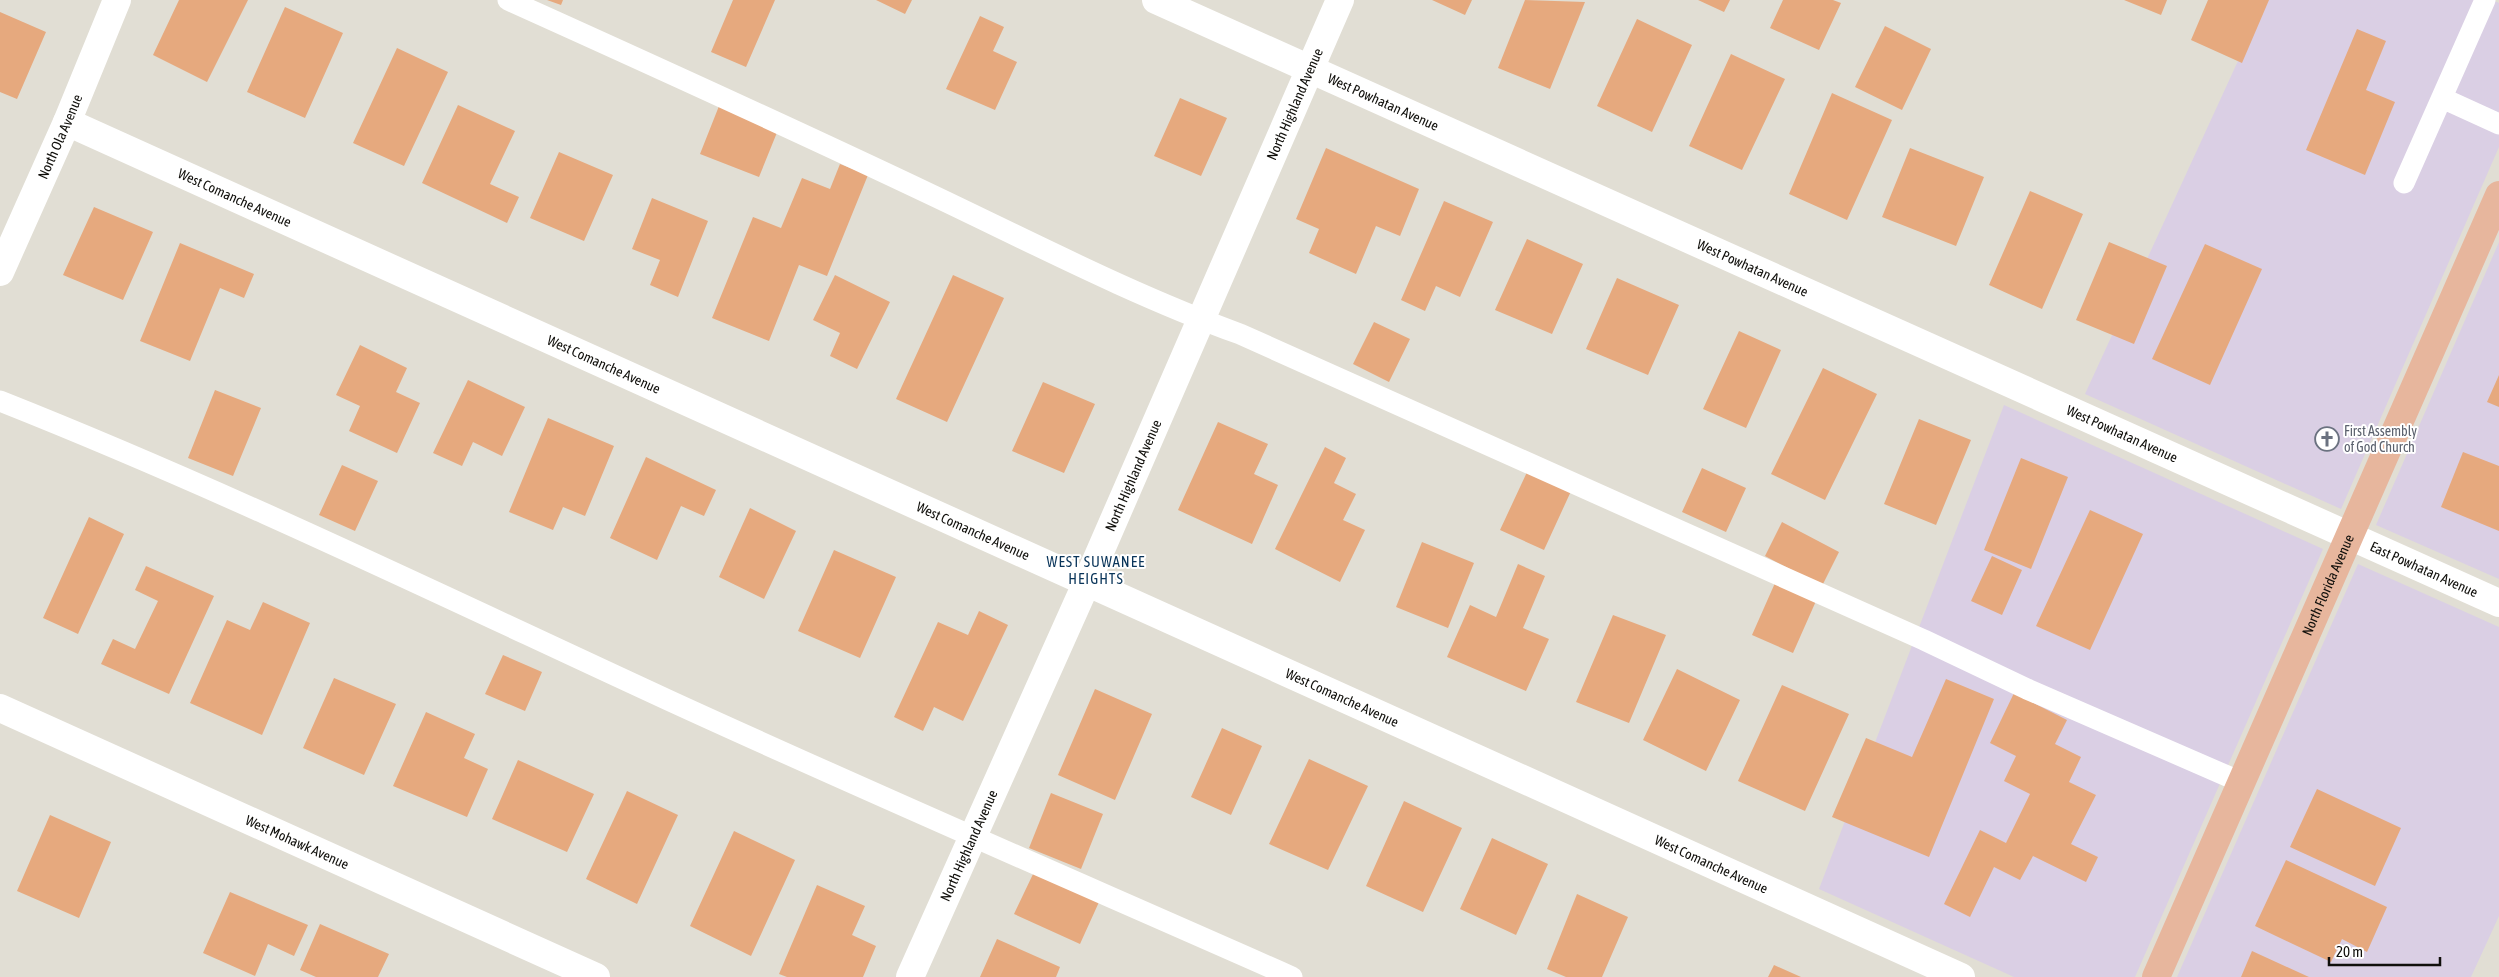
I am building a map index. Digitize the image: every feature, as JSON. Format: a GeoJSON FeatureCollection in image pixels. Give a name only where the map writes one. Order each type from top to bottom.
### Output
{"type":"FeatureCollection","features":[{"type":"Feature","properties":{"kind":"main road","name":"North Florida Avenue"},"geometry":{"type":"LineString","coordinates":[[2156,977],[2499,195]]}},
{"type":"Feature","properties":{"kind":"street","name":"North Ola Avenue"},"geometry":{"type":"LineString","coordinates":[[3,256],[67,122],[117,0]]}},
{"type":"Feature","properties":{"kind":"street","name":"West Powhatan Avenue"},"geometry":{"type":"LineString","coordinates":[[1156,0],[2349,537]]}},
{"type":"Feature","properties":{"kind":"street","name":"North Highland Avenue"},"geometry":{"type":"LineString","coordinates":[[910,977],[1086,584],[1340,0]]}},
{"type":"Feature","properties":{"kind":"street","name":"West Comanche Avenue"},"geometry":{"type":"LineString","coordinates":[[67,122],[1086,584],[1961,977]]}},
{"type":"Feature","properties":{"kind":"street","name":"East Powhatan Avenue"},"geometry":{"type":"LineString","coordinates":[[2349,537],[2499,603]]}},
{"type":"Feature","properties":{"kind":"street","name":"West Mohawk Avenue"},"geometry":{"type":"LineString","coordinates":[[0,708],[596,977]]}},
{"type":"Feature","properties":{"kind":"lane"},"geometry":{"type":"LineString","coordinates":[[508,0],[803,135],[1071,262],[1201,320],[1240,334],[1924,640],[2027,689],[2241,782]]}},
{"type":"Feature","properties":{"kind":"lane"},"geometry":{"type":"LineString","coordinates":[[2404,183],[2485,0]]}},
{"type":"Feature","properties":{"kind":"lane"},"geometry":{"type":"LineString","coordinates":[[2442,98],[2499,124]]}},
{"type":"Feature","properties":{"kind":"lane"},"geometry":{"type":"LineString","coordinates":[[0,401],[64,427],[313,537],[737,732],[1292,977]]}},
{"type":"Feature","properties":{"kind":"shaded area"},"geometry":{"type":"Polygon","coordinates":[[[2266,0],[2492,0],[2499,3],[2499,147],[2341,509],[2085,394],[2266,0]]]}},
{"type":"Feature","properties":{"kind":"shaded area"},"geometry":{"type":"Polygon","coordinates":[[[2499,242],[2499,579],[2376,525],[2499,242]]]}},
{"type":"Feature","properties":{"kind":"shaded area"},"geometry":{"type":"Polygon","coordinates":[[[2004,405],[2323,549],[2135,977],[2014,977],[1819,889],[2004,405]]]}},
{"type":"Feature","properties":{"kind":"shaded area"},"geometry":{"type":"Polygon","coordinates":[[[2358,564],[2499,627],[2499,916],[2471,977],[2177,977],[2358,564]]]}},
{"type":"Feature","properties":{"kind":"building"},"geometry":{"type":"Polygon","coordinates":[[[179,0],[248,0],[207,82],[153,55],[179,0]]]}},
{"type":"Feature","properties":{"kind":"building"},"geometry":{"type":"Polygon","coordinates":[[[547,0],[563,0],[561,5],[547,0]]]}},
{"type":"Feature","properties":{"kind":"building"},"geometry":{"type":"Polygon","coordinates":[[[733,0],[775,0],[746,67],[711,52],[733,0]]]}},
{"type":"Feature","properties":{"kind":"building"},"geometry":{"type":"Polygon","coordinates":[[[876,0],[912,0],[905,14],[876,0]]]}},
{"type":"Feature","properties":{"kind":"building"},"geometry":{"type":"Polygon","coordinates":[[[1432,0],[1472,0],[1465,15],[1432,0]]]}},
{"type":"Feature","properties":{"kind":"building"},"geometry":{"type":"Polygon","coordinates":[[[1525,0],[1585,2],[1550,89],[1498,68],[1525,0]]]}},
{"type":"Feature","properties":{"kind":"building"},"geometry":{"type":"Polygon","coordinates":[[[1698,0],[1730,0],[1724,12],[1698,0]]]}},
{"type":"Feature","properties":{"kind":"building"},"geometry":{"type":"Polygon","coordinates":[[[1783,0],[1833,0],[1841,3],[1819,50],[1770,28],[1783,0]]]}},
{"type":"Feature","properties":{"kind":"building"},"geometry":{"type":"Polygon","coordinates":[[[2124,0],[2167,0],[2161,15],[2124,0]]]}},
{"type":"Feature","properties":{"kind":"building"},"geometry":{"type":"Polygon","coordinates":[[[2208,0],[2269,0],[2242,63],[2191,40],[2208,0]]]}},
{"type":"Feature","properties":{"kind":"building"},"geometry":{"type":"Polygon","coordinates":[[[285,7],[343,33],[305,118],[247,92],[285,7]]]}},
{"type":"Feature","properties":{"kind":"building"},"geometry":{"type":"Polygon","coordinates":[[[0,12],[46,32],[17,99],[0,92],[0,12]]]}},
{"type":"Feature","properties":{"kind":"building"},"geometry":{"type":"Polygon","coordinates":[[[980,16],[1004,27],[993,51],[1017,62],[995,110],[946,89],[980,16]]]}},
{"type":"Feature","properties":{"kind":"building"},"geometry":{"type":"Polygon","coordinates":[[[1637,19],[1692,45],[1652,132],[1597,106],[1637,19]]]}},
{"type":"Feature","properties":{"kind":"building"},"geometry":{"type":"Polygon","coordinates":[[[1885,26],[1931,49],[1902,110],[1855,87],[1885,26]]]}},
{"type":"Feature","properties":{"kind":"building"},"geometry":{"type":"Polygon","coordinates":[[[2357,29],[2386,41],[2366,90],[2395,102],[2365,175],[2306,150],[2357,29]]]}},
{"type":"Feature","properties":{"kind":"building"},"geometry":{"type":"Polygon","coordinates":[[[397,48],[448,72],[404,166],[353,143],[397,48]]]}},
{"type":"Feature","properties":{"kind":"building"},"geometry":{"type":"Polygon","coordinates":[[[1731,54],[1785,79],[1742,170],[1689,146],[1731,54]]]}},
{"type":"Feature","properties":{"kind":"building"},"geometry":{"type":"Polygon","coordinates":[[[1832,93],[1892,120],[1847,220],[1789,194],[1832,93]]]}},
{"type":"Feature","properties":{"kind":"building"},"geometry":{"type":"Polygon","coordinates":[[[1180,98],[1227,118],[1201,176],[1154,156],[1180,98]]]}},
{"type":"Feature","properties":{"kind":"building"},"geometry":{"type":"Polygon","coordinates":[[[458,105],[515,131],[490,184],[519,197],[507,223],[422,183],[458,105]]]}},
{"type":"Feature","properties":{"kind":"building"},"geometry":{"type":"Polygon","coordinates":[[[719,106],[778,130],[759,177],[700,154],[719,106]]]}},
{"type":"Feature","properties":{"kind":"building"},"geometry":{"type":"Polygon","coordinates":[[[1326,148],[1419,189],[1400,236],[1376,226],[1356,274],[1309,253],[1319,229],[1296,219],[1326,148]]]}},
{"type":"Feature","properties":{"kind":"building"},"geometry":{"type":"Polygon","coordinates":[[[1910,148],[1984,177],[1956,246],[1882,217],[1910,148]]]}},
{"type":"Feature","properties":{"kind":"building"},"geometry":{"type":"Polygon","coordinates":[[[559,152],[613,175],[584,241],[530,218],[559,152]]]}},
{"type":"Feature","properties":{"kind":"building"},"geometry":{"type":"Polygon","coordinates":[[[840,164],[868,175],[827,276],[799,265],[769,341],[712,318],[753,217],[781,228],[802,178],[830,189],[840,164]]]}},
{"type":"Feature","properties":{"kind":"building"},"geometry":{"type":"Polygon","coordinates":[[[2030,191],[2083,214],[2042,309],[1989,285],[2030,191]]]}},
{"type":"Feature","properties":{"kind":"building"},"geometry":{"type":"Polygon","coordinates":[[[652,198],[708,221],[678,297],[650,285],[660,260],[632,249],[652,198]]]}},
{"type":"Feature","properties":{"kind":"building"},"geometry":{"type":"Polygon","coordinates":[[[1444,201],[1493,222],[1460,297],[1436,286],[1425,311],[1401,300],[1444,201]]]}},
{"type":"Feature","properties":{"kind":"building"},"geometry":{"type":"Polygon","coordinates":[[[94,207],[153,232],[123,300],[63,275],[94,207]]]}},
{"type":"Feature","properties":{"kind":"building"},"geometry":{"type":"Polygon","coordinates":[[[1527,239],[1583,264],[1552,334],[1495,310],[1527,239]]]}},
{"type":"Feature","properties":{"kind":"building"},"geometry":{"type":"Polygon","coordinates":[[[2109,242],[2167,266],[2134,344],[2076,320],[2109,242]]]}},
{"type":"Feature","properties":{"kind":"building"},"geometry":{"type":"Polygon","coordinates":[[[180,243],[254,274],[244,298],[220,288],[190,361],[140,341],[180,243]]]}},
{"type":"Feature","properties":{"kind":"building"},"geometry":{"type":"Polygon","coordinates":[[[2205,244],[2262,269],[2210,385],[2152,359],[2205,244]]]}},
{"type":"Feature","properties":{"kind":"building"},"geometry":{"type":"Polygon","coordinates":[[[835,275],[890,302],[857,369],[830,356],[840,333],[813,320],[835,275]]]}},
{"type":"Feature","properties":{"kind":"building"},"geometry":{"type":"Polygon","coordinates":[[[953,275],[1004,298],[947,422],[896,399],[953,275]]]}},
{"type":"Feature","properties":{"kind":"building"},"geometry":{"type":"Polygon","coordinates":[[[1617,278],[1679,305],[1648,375],[1586,349],[1617,278]]]}},
{"type":"Feature","properties":{"kind":"building"},"geometry":{"type":"Polygon","coordinates":[[[1374,322],[1410,339],[1389,382],[1353,364],[1374,322]]]}},
{"type":"Feature","properties":{"kind":"building"},"geometry":{"type":"Polygon","coordinates":[[[1739,331],[1781,350],[1746,428],[1703,409],[1739,331]]]}},
{"type":"Feature","properties":{"kind":"building"},"geometry":{"type":"Polygon","coordinates":[[[360,345],[407,368],[396,392],[420,403],[397,453],[349,431],[360,406],[336,395],[360,345]]]}},
{"type":"Feature","properties":{"kind":"building"},"geometry":{"type":"Polygon","coordinates":[[[1823,368],[1877,394],[1825,500],[1771,474],[1823,368]]]}},
{"type":"Feature","properties":{"kind":"building"},"geometry":{"type":"Polygon","coordinates":[[[2499,375],[2499,407],[2487,402],[2499,375]]]}},
{"type":"Feature","properties":{"kind":"building"},"geometry":{"type":"Polygon","coordinates":[[[468,380],[525,407],[502,456],[473,442],[462,466],[433,453],[468,380]]]}},
{"type":"Feature","properties":{"kind":"building"},"geometry":{"type":"Polygon","coordinates":[[[1043,382],[1095,404],[1064,473],[1012,451],[1043,382]]]}},
{"type":"Feature","properties":{"kind":"building"},"geometry":{"type":"Polygon","coordinates":[[[215,390],[261,408],[233,476],[188,458],[215,390]]]}},
{"type":"Feature","properties":{"kind":"building"},"geometry":{"type":"Polygon","coordinates":[[[548,418],[614,446],[585,516],[563,507],[553,530],[509,512],[548,418]]]}},
{"type":"Feature","properties":{"kind":"building"},"geometry":{"type":"Polygon","coordinates":[[[1919,419],[1971,440],[1936,525],[1884,504],[1919,419]]]}},
{"type":"Feature","properties":{"kind":"building"},"geometry":{"type":"Polygon","coordinates":[[[1218,422],[1268,444],[1254,474],[1278,485],[1252,544],[1178,510],[1218,422]]]}},
{"type":"Feature","properties":{"kind":"building"},"geometry":{"type":"Polygon","coordinates":[[[1325,447],[1346,458],[1334,483],[1356,494],[1343,520],[1365,530],[1340,582],[1275,549],[1325,447]]]}},
{"type":"Feature","properties":{"kind":"building"},"geometry":{"type":"Polygon","coordinates":[[[2463,452],[2499,466],[2499,531],[2441,507],[2463,452]]]}},
{"type":"Feature","properties":{"kind":"building"},"geometry":{"type":"Polygon","coordinates":[[[646,457],[716,490],[704,516],[681,506],[657,560],[610,538],[646,457]]]}},
{"type":"Feature","properties":{"kind":"building"},"geometry":{"type":"Polygon","coordinates":[[[2021,458],[2068,477],[2031,569],[1984,550],[2021,458]]]}},
{"type":"Feature","properties":{"kind":"building"},"geometry":{"type":"Polygon","coordinates":[[[342,465],[378,481],[355,531],[319,515],[342,465]]]}},
{"type":"Feature","properties":{"kind":"building"},"geometry":{"type":"Polygon","coordinates":[[[1702,468],[1746,488],[1726,532],[1682,512],[1702,468]]]}},
{"type":"Feature","properties":{"kind":"building"},"geometry":{"type":"Polygon","coordinates":[[[1528,470],[1572,489],[1544,550],[1500,530],[1528,470]]]}},
{"type":"Feature","properties":{"kind":"building"},"geometry":{"type":"Polygon","coordinates":[[[750,508],[796,531],[764,599],[719,577],[750,508]]]}},
{"type":"Feature","properties":{"kind":"building"},"geometry":{"type":"Polygon","coordinates":[[[2090,510],[2143,534],[2090,650],[2036,626],[2090,510]]]}},
{"type":"Feature","properties":{"kind":"building"},"geometry":{"type":"Polygon","coordinates":[[[89,517],[124,534],[78,634],[43,618],[89,517]]]}},
{"type":"Feature","properties":{"kind":"building"},"geometry":{"type":"Polygon","coordinates":[[[1782,522],[1839,552],[1822,586],[1765,556],[1782,522]]]}},
{"type":"Feature","properties":{"kind":"building"},"geometry":{"type":"Polygon","coordinates":[[[1422,542],[1474,563],[1448,628],[1396,607],[1422,542]]]}},
{"type":"Feature","properties":{"kind":"building"},"geometry":{"type":"Polygon","coordinates":[[[834,550],[896,577],[860,658],[798,631],[834,550]]]}},
{"type":"Feature","properties":{"kind":"building"},"geometry":{"type":"Polygon","coordinates":[[[1992,556],[2022,570],[2002,615],[1971,601],[1992,556]]]}},
{"type":"Feature","properties":{"kind":"building"},"geometry":{"type":"Polygon","coordinates":[[[1518,564],[1545,576],[1523,628],[1549,639],[1526,691],[1447,657],[1470,605],[1496,617],[1518,564]]]}},
{"type":"Feature","properties":{"kind":"building"},"geometry":{"type":"Polygon","coordinates":[[[146,566],[214,596],[169,694],[101,664],[113,639],[135,649],[158,601],[135,590],[146,566]]]}},
{"type":"Feature","properties":{"kind":"building"},"geometry":{"type":"Polygon","coordinates":[[[1775,583],[1816,601],[1793,653],[1752,635],[1775,583]]]}},
{"type":"Feature","properties":{"kind":"building"},"geometry":{"type":"Polygon","coordinates":[[[263,602],[310,623],[262,735],[190,703],[227,620],[250,630],[263,602]]]}},
{"type":"Feature","properties":{"kind":"building"},"geometry":{"type":"Polygon","coordinates":[[[979,611],[1008,625],[963,721],[934,707],[923,731],[894,717],[938,622],[968,635],[979,611]]]}},
{"type":"Feature","properties":{"kind":"building"},"geometry":{"type":"Polygon","coordinates":[[[1613,615],[1666,635],[1629,723],[1576,702],[1613,615]]]}},
{"type":"Feature","properties":{"kind":"building"},"geometry":{"type":"Polygon","coordinates":[[[503,655],[542,672],[525,711],[485,694],[503,655]]]}},
{"type":"Feature","properties":{"kind":"building"},"geometry":{"type":"Polygon","coordinates":[[[1677,669],[1740,700],[1706,771],[1643,740],[1677,669]]]}},
{"type":"Feature","properties":{"kind":"building"},"geometry":{"type":"Polygon","coordinates":[[[334,678],[396,704],[364,775],[303,748],[334,678]]]}},
{"type":"Feature","properties":{"kind":"building"},"geometry":{"type":"Polygon","coordinates":[[[1946,679],[1994,699],[1929,857],[1832,817],[1866,738],[1912,757],[1946,679]]]}},
{"type":"Feature","properties":{"kind":"building"},"geometry":{"type":"Polygon","coordinates":[[[1782,685],[1849,714],[1805,811],[1738,781],[1782,685]]]}},
{"type":"Feature","properties":{"kind":"building"},"geometry":{"type":"Polygon","coordinates":[[[1095,689],[1152,714],[1115,800],[1058,775],[1095,689]]]}},
{"type":"Feature","properties":{"kind":"building"},"geometry":{"type":"Polygon","coordinates":[[[2014,693],[2067,720],[2055,744],[2081,757],[2069,782],[2096,795],[2071,844],[2098,857],[2086,882],[2033,856],[2020,880],[1994,867],[1970,917],[1944,904],[1980,830],[2006,843],[2030,794],[2004,781],[2016,756],[1990,743],[2014,693]]]}},
{"type":"Feature","properties":{"kind":"building"},"geometry":{"type":"Polygon","coordinates":[[[426,712],[475,734],[464,758],[488,769],[467,817],[393,786],[426,712]]]}},
{"type":"Feature","properties":{"kind":"building"},"geometry":{"type":"Polygon","coordinates":[[[1222,728],[1262,746],[1231,815],[1191,797],[1222,728]]]}},
{"type":"Feature","properties":{"kind":"building"},"geometry":{"type":"Polygon","coordinates":[[[1309,759],[1368,786],[1328,870],[1269,844],[1309,759]]]}},
{"type":"Feature","properties":{"kind":"building"},"geometry":{"type":"Polygon","coordinates":[[[518,760],[594,794],[567,852],[492,819],[518,760]]]}},
{"type":"Feature","properties":{"kind":"building"},"geometry":{"type":"Polygon","coordinates":[[[2317,789],[2401,828],[2375,886],[2290,847],[2317,789]]]}},
{"type":"Feature","properties":{"kind":"building"},"geometry":{"type":"Polygon","coordinates":[[[627,791],[678,815],[637,904],[586,879],[627,791]]]}},
{"type":"Feature","properties":{"kind":"building"},"geometry":{"type":"Polygon","coordinates":[[[1051,793],[1103,814],[1081,869],[1029,848],[1051,793]]]}},
{"type":"Feature","properties":{"kind":"building"},"geometry":{"type":"Polygon","coordinates":[[[1404,801],[1462,828],[1423,912],[1366,886],[1404,801]]]}},
{"type":"Feature","properties":{"kind":"building"},"geometry":{"type":"Polygon","coordinates":[[[50,815],[111,842],[79,918],[17,891],[50,815]]]}},
{"type":"Feature","properties":{"kind":"building"},"geometry":{"type":"Polygon","coordinates":[[[734,831],[795,860],[751,956],[690,926],[734,831]]]}},
{"type":"Feature","properties":{"kind":"building"},"geometry":{"type":"Polygon","coordinates":[[[1492,838],[1548,864],[1516,935],[1460,909],[1492,838]]]}},
{"type":"Feature","properties":{"kind":"building"},"geometry":{"type":"Polygon","coordinates":[[[2286,860],[2387,907],[2367,952],[2342,939],[2331,962],[2255,926],[2286,860]]]}},
{"type":"Feature","properties":{"kind":"building"},"geometry":{"type":"Polygon","coordinates":[[[1034,872],[1099,902],[1080,944],[1014,914],[1034,872]]]}},
{"type":"Feature","properties":{"kind":"building"},"geometry":{"type":"Polygon","coordinates":[[[817,885],[865,906],[852,935],[876,946],[863,977],[787,977],[779,974],[817,885]]]}},
{"type":"Feature","properties":{"kind":"building"},"geometry":{"type":"Polygon","coordinates":[[[230,892],[308,925],[294,956],[268,944],[255,976],[203,953],[230,892]]]}},
{"type":"Feature","properties":{"kind":"building"},"geometry":{"type":"Polygon","coordinates":[[[1577,894],[1628,917],[1602,977],[1566,977],[1547,969],[1577,894]]]}},
{"type":"Feature","properties":{"kind":"building"},"geometry":{"type":"Polygon","coordinates":[[[320,924],[389,954],[378,977],[316,977],[300,970],[320,924]]]}},
{"type":"Feature","properties":{"kind":"building"},"geometry":{"type":"Polygon","coordinates":[[[997,939],[1060,967],[1056,977],[980,977],[997,939]]]}},
{"type":"Feature","properties":{"kind":"building"},"geometry":{"type":"Polygon","coordinates":[[[2252,951],[2309,977],[2241,977],[2252,951]]]}},
{"type":"Feature","properties":{"kind":"building"},"geometry":{"type":"Polygon","coordinates":[[[1774,965],[1801,977],[1768,977],[1774,965]]]}},
{"type":"Feature","properties":{"kind":"place","name":"First Assembly of God Church"},"geometry":{"type":"Point","coordinates":[2327,439]}},
{"type":"Feature","properties":{"kind":"district","name":"WEST SUWANEE HEIGHTS"},"geometry":{"type":"Point","coordinates":[1096,570]}}]}
